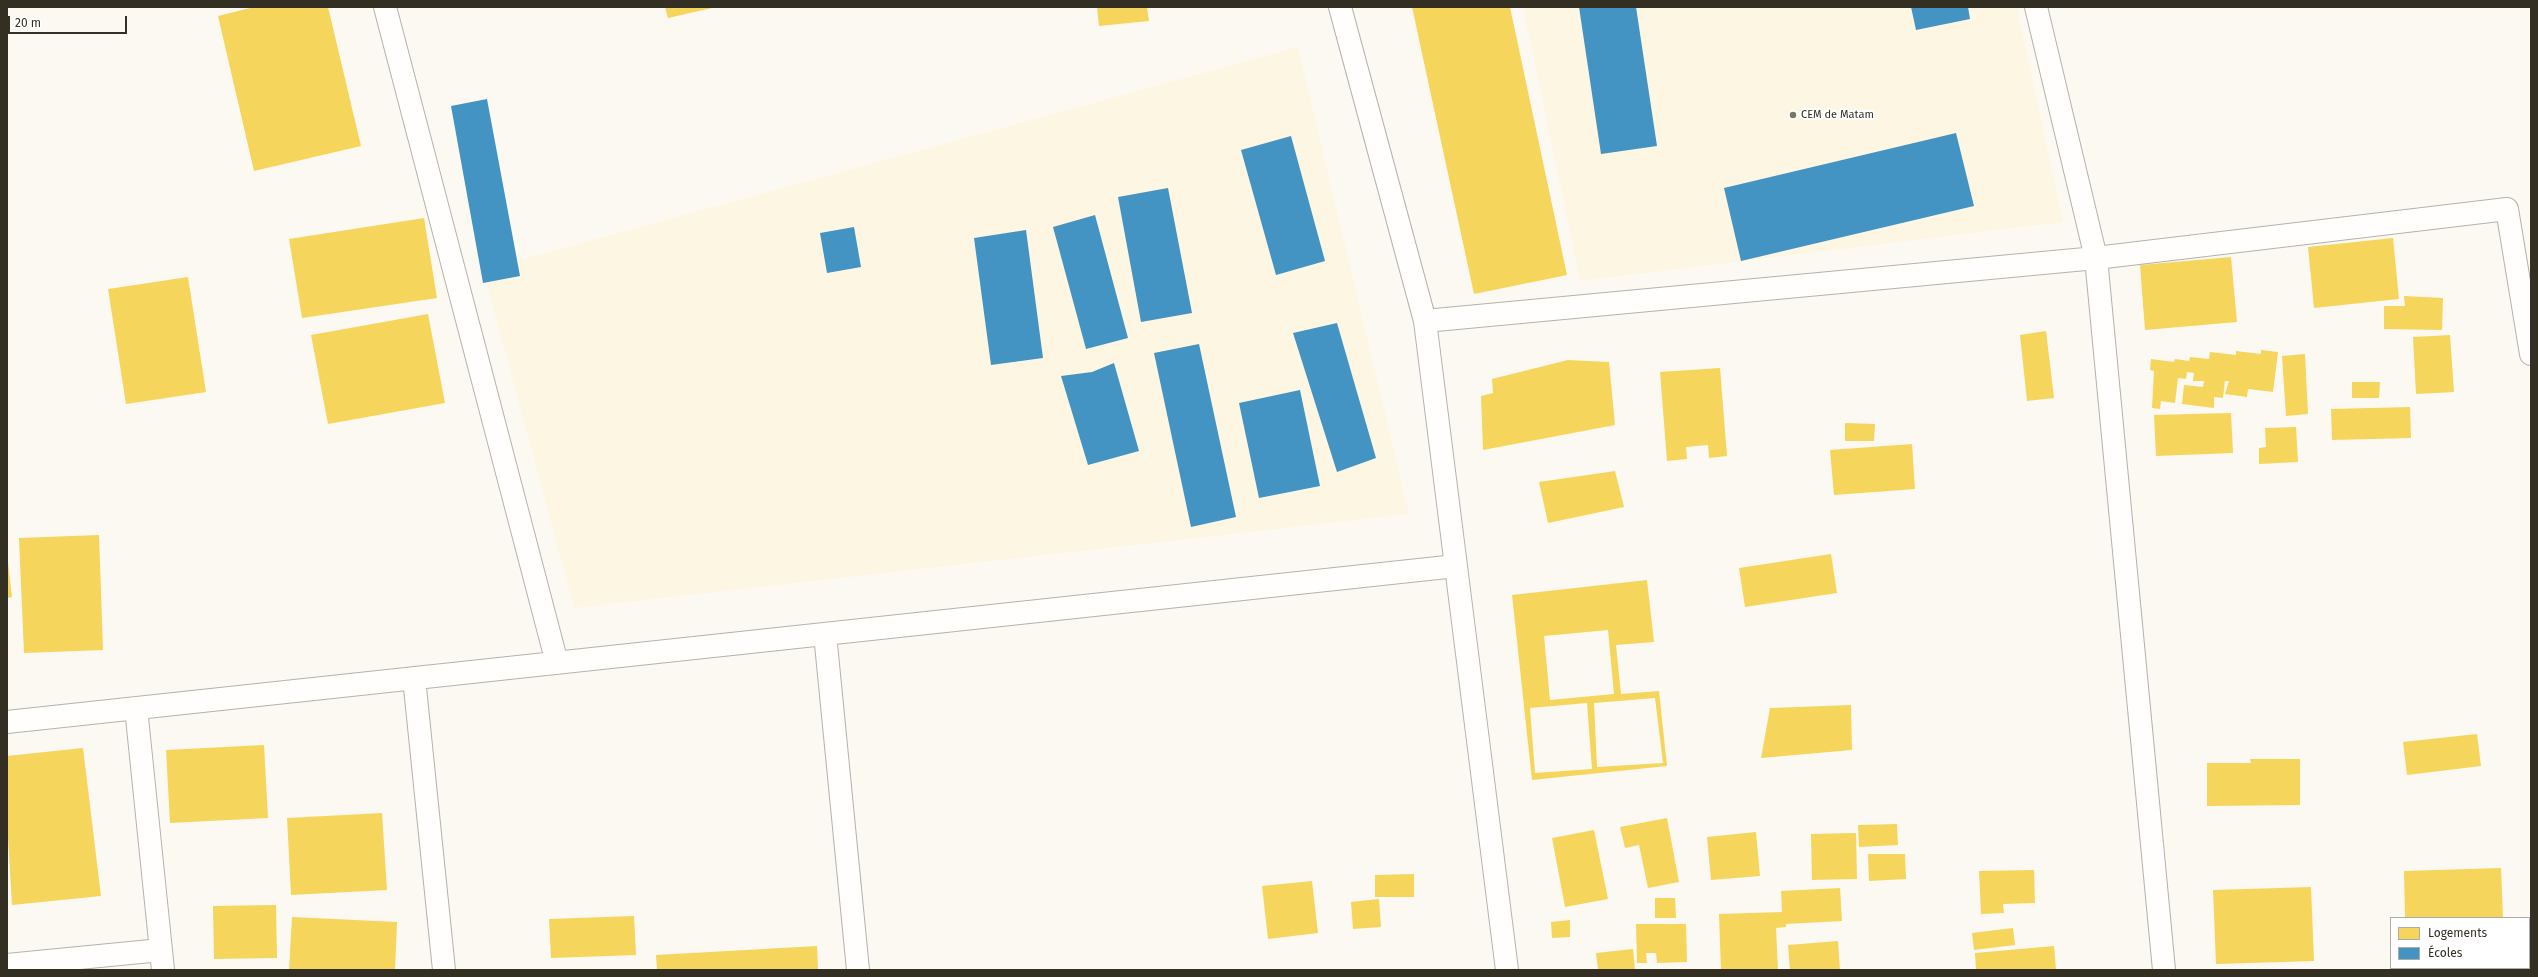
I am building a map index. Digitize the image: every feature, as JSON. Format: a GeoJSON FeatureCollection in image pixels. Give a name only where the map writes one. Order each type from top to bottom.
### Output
{"type":"FeatureCollection","features":[{"type":"Feature","properties":{"kind":"street"},"geometry":{"type":"LineString","coordinates":[[385,7],[557,663]]}},
{"type":"Feature","properties":{"kind":"street"},"geometry":{"type":"LineString","coordinates":[[1340,7],[1425,320],[1507,970]]}},
{"type":"Feature","properties":{"kind":"street"},"geometry":{"type":"LineString","coordinates":[[2036,7],[2096,258],[2164,970]]}},
{"type":"Feature","properties":{"kind":"street"},"geometry":{"type":"LineString","coordinates":[[1425,320],[2096,258],[2507,209],[2531,354]]}},
{"type":"Feature","properties":{"kind":"street"},"geometry":{"type":"LineString","coordinates":[[7,722],[1456,566]]}},
{"type":"Feature","properties":{"kind":"street"},"geometry":{"type":"LineString","coordinates":[[825,634],[858,970]]}},
{"type":"Feature","properties":{"kind":"street"},"geometry":{"type":"LineString","coordinates":[[414,678],[444,970]]}},
{"type":"Feature","properties":{"kind":"street"},"geometry":{"type":"LineString","coordinates":[[7,965],[162,960],[136,708]]}},
{"type":"Feature","properties":{"kind":"street"},"geometry":{"type":"LineString","coordinates":[[2520,970],[2531,969]]}},
{"type":"Feature","properties":{"kind":"shaded area","name":"CEM de Matam"},"geometry":{"type":"Polygon","coordinates":[[[1523,7],[2017,7],[2063,222],[1580,281],[1523,7]]]}},
{"type":"Feature","properties":{"kind":"shaded area"},"geometry":{"type":"Polygon","coordinates":[[[1298,47],[1409,514],[574,608],[483,270],[1298,47]]]}},
{"type":"Feature","properties":{"kind":"building: Logements"},"geometry":{"type":"Polygon","coordinates":[[[254,7],[328,7],[361,146],[254,171],[218,16],[254,7]]]}},
{"type":"Feature","properties":{"kind":"building: Logements"},"geometry":{"type":"Polygon","coordinates":[[[665,7],[712,7],[712,8],[668,18],[665,7]]]}},
{"type":"Feature","properties":{"kind":"building: Logements"},"geometry":{"type":"Polygon","coordinates":[[[1097,7],[1147,7],[1149,21],[1099,26],[1097,7]]]}},
{"type":"Feature","properties":{"kind":"building: Logements"},"geometry":{"type":"Polygon","coordinates":[[[1412,7],[1510,7],[1567,275],[1474,294],[1412,7]]]}},
{"type":"Feature","properties":{"kind":"building: Logements"},"geometry":{"type":"Polygon","coordinates":[[[424,218],[437,298],[302,318],[289,239],[424,218]]]}},
{"type":"Feature","properties":{"kind":"building: Logements"},"geometry":{"type":"Polygon","coordinates":[[[2393,238],[2399,299],[2314,308],[2308,247],[2393,238]]]}},
{"type":"Feature","properties":{"kind":"building: Logements"},"geometry":{"type":"Polygon","coordinates":[[[2231,257],[2237,322],[2145,330],[2140,265],[2231,257]]]}},
{"type":"Feature","properties":{"kind":"building: Logements"},"geometry":{"type":"Polygon","coordinates":[[[188,277],[206,392],[126,404],[108,289],[188,277]]]}},
{"type":"Feature","properties":{"kind":"building: Logements"},"geometry":{"type":"Polygon","coordinates":[[[2404,296],[2443,298],[2442,330],[2384,329],[2384,306],[2405,306],[2404,296]]]}},
{"type":"Feature","properties":{"kind":"building: Logements"},"geometry":{"type":"Polygon","coordinates":[[[428,314],[445,403],[328,424],[311,335],[428,314]]]}},
{"type":"Feature","properties":{"kind":"building: Logements"},"geometry":{"type":"Polygon","coordinates":[[[2046,331],[2054,398],[2027,401],[2020,335],[2046,331]]]}},
{"type":"Feature","properties":{"kind":"building: Logements"},"geometry":{"type":"Polygon","coordinates":[[[2450,335],[2454,392],[2416,394],[2413,337],[2450,335]]]}},
{"type":"Feature","properties":{"kind":"building: Logements"},"geometry":{"type":"Polygon","coordinates":[[[2261,350],[2278,352],[2273,392],[2248,389],[2247,397],[2225,394],[2229,381],[2225,381],[2223,398],[2214,397],[2214,408],[2182,404],[2184,385],[2203,387],[2204,381],[2193,381],[2194,373],[2187,372],[2186,379],[2178,378],[2175,403],[2161,401],[2160,409],[2152,408],[2154,371],[2150,370],[2151,359],[2174,362],[2175,359],[2189,361],[2190,357],[2209,359],[2210,352],[2236,355],[2236,351],[2261,354],[2261,350]]]}},
{"type":"Feature","properties":{"kind":"building: Logements"},"geometry":{"type":"Polygon","coordinates":[[[2305,354],[2308,414],[2286,416],[2282,356],[2305,354]]]}},
{"type":"Feature","properties":{"kind":"building: Logements"},"geometry":{"type":"Polygon","coordinates":[[[1568,360],[1609,362],[1615,425],[1483,450],[1481,396],[1493,393],[1492,379],[1568,360]]]}},
{"type":"Feature","properties":{"kind":"building: Logements"},"geometry":{"type":"Polygon","coordinates":[[[1720,368],[1727,456],[1709,458],[1708,445],[1686,447],[1687,459],[1667,461],[1660,372],[1720,368]]]}},
{"type":"Feature","properties":{"kind":"building: Logements"},"geometry":{"type":"Polygon","coordinates":[[[2352,382],[2380,382],[2379,398],[2352,398],[2352,382]]]}},
{"type":"Feature","properties":{"kind":"building: Logements"},"geometry":{"type":"Polygon","coordinates":[[[2410,407],[2411,438],[2332,440],[2331,409],[2410,407]]]}},
{"type":"Feature","properties":{"kind":"building: Logements"},"geometry":{"type":"Polygon","coordinates":[[[2231,413],[2233,453],[2156,456],[2154,415],[2231,413]]]}},
{"type":"Feature","properties":{"kind":"building: Logements"},"geometry":{"type":"Polygon","coordinates":[[[1845,423],[1875,424],[1874,441],[1845,441],[1845,423]]]}},
{"type":"Feature","properties":{"kind":"building: Logements"},"geometry":{"type":"Polygon","coordinates":[[[2296,427],[2298,462],[2259,464],[2259,448],[2266,447],[2265,428],[2296,427]]]}},
{"type":"Feature","properties":{"kind":"building: Logements"},"geometry":{"type":"Polygon","coordinates":[[[1912,444],[1915,489],[1834,495],[1830,450],[1912,444]]]}},
{"type":"Feature","properties":{"kind":"building: Logements"},"geometry":{"type":"Polygon","coordinates":[[[1615,471],[1624,507],[1548,523],[1539,482],[1615,471]]]}},
{"type":"Feature","properties":{"kind":"building: Logements"},"geometry":{"type":"Polygon","coordinates":[[[99,535],[103,650],[24,653],[19,538],[99,535]]]}},
{"type":"Feature","properties":{"kind":"building: Logements"},"geometry":{"type":"Polygon","coordinates":[[[7,553],[12,597],[7,598],[7,553]]]}},
{"type":"Feature","properties":{"kind":"building: Logements"},"geometry":{"type":"Polygon","coordinates":[[[1831,554],[1837,593],[1745,607],[1739,568],[1831,554]]]}},
{"type":"Feature","properties":{"kind":"building: Logements"},"geometry":{"type":"Polygon","coordinates":[[[1647,580],[1654,642],[1616,645],[1621,694],[1659,691],[1667,766],[1532,780],[1512,595],[1647,580]],[[1608,630],[1544,636],[1550,700],[1614,694],[1608,630]],[[1655,698],[1594,703],[1597,767],[1663,763],[1655,698]],[[1587,703],[1530,708],[1535,773],[1592,769],[1587,703]]]}},
{"type":"Feature","properties":{"kind":"building: Logements"},"geometry":{"type":"Polygon","coordinates":[[[1851,705],[1852,750],[1761,758],[1770,708],[1851,705]]]}},
{"type":"Feature","properties":{"kind":"building: Logements"},"geometry":{"type":"Polygon","coordinates":[[[2477,734],[2481,766],[2407,775],[2403,742],[2477,734]]]}},
{"type":"Feature","properties":{"kind":"building: Logements"},"geometry":{"type":"Polygon","coordinates":[[[264,745],[268,818],[170,823],[166,750],[264,745]]]}},
{"type":"Feature","properties":{"kind":"building: Logements"},"geometry":{"type":"Polygon","coordinates":[[[83,748],[101,896],[12,905],[7,822],[7,756],[83,748]]]}},
{"type":"Feature","properties":{"kind":"building: Logements"},"geometry":{"type":"Polygon","coordinates":[[[2250,759],[2300,759],[2300,805],[2207,806],[2207,763],[2251,763],[2250,759]]]}},
{"type":"Feature","properties":{"kind":"building: Logements"},"geometry":{"type":"Polygon","coordinates":[[[382,813],[387,890],[291,895],[287,818],[382,813]]]}},
{"type":"Feature","properties":{"kind":"building: Logements"},"geometry":{"type":"Polygon","coordinates":[[[1667,818],[1679,882],[1648,888],[1639,845],[1625,848],[1620,827],[1667,818]]]}},
{"type":"Feature","properties":{"kind":"building: Logements"},"geometry":{"type":"Polygon","coordinates":[[[1897,824],[1898,845],[1859,847],[1858,825],[1897,824]]]}},
{"type":"Feature","properties":{"kind":"building: Logements"},"geometry":{"type":"Polygon","coordinates":[[[1594,830],[1608,899],[1565,907],[1552,838],[1594,830]]]}},
{"type":"Feature","properties":{"kind":"building: Logements"},"geometry":{"type":"Polygon","coordinates":[[[1756,832],[1760,876],[1711,880],[1707,837],[1756,832]]]}},
{"type":"Feature","properties":{"kind":"building: Logements"},"geometry":{"type":"Polygon","coordinates":[[[1856,833],[1857,879],[1812,880],[1811,834],[1856,833]]]}},
{"type":"Feature","properties":{"kind":"building: Logements"},"geometry":{"type":"Polygon","coordinates":[[[1868,854],[1905,854],[1906,879],[1869,881],[1868,854]]]}},
{"type":"Feature","properties":{"kind":"building: Logements"},"geometry":{"type":"Polygon","coordinates":[[[2501,868],[2503,917],[2405,917],[2404,871],[2501,868]]]}},
{"type":"Feature","properties":{"kind":"building: Logements"},"geometry":{"type":"Polygon","coordinates":[[[2034,870],[2035,903],[2003,904],[2004,913],[1981,914],[1979,871],[2034,870]]]}},
{"type":"Feature","properties":{"kind":"building: Logements"},"geometry":{"type":"Polygon","coordinates":[[[1414,874],[1414,897],[1375,897],[1375,875],[1414,874]]]}},
{"type":"Feature","properties":{"kind":"building: Logements"},"geometry":{"type":"Polygon","coordinates":[[[1312,881],[1318,933],[1268,939],[1262,886],[1312,881]]]}},
{"type":"Feature","properties":{"kind":"building: Logements"},"geometry":{"type":"Polygon","coordinates":[[[2311,887],[2314,961],[2216,964],[2213,890],[2311,887]]]}},
{"type":"Feature","properties":{"kind":"building: Logements"},"geometry":{"type":"Polygon","coordinates":[[[1840,888],[1842,921],[1786,924],[1786,927],[1776,928],[1778,970],[1721,970],[1719,914],[1782,912],[1781,891],[1840,888]]]}},
{"type":"Feature","properties":{"kind":"building: Logements"},"geometry":{"type":"Polygon","coordinates":[[[1655,898],[1675,898],[1676,918],[1655,918],[1655,898]]]}},
{"type":"Feature","properties":{"kind":"building: Logements"},"geometry":{"type":"Polygon","coordinates":[[[1379,899],[1381,927],[1353,929],[1351,902],[1379,899]]]}},
{"type":"Feature","properties":{"kind":"building: Logements"},"geometry":{"type":"Polygon","coordinates":[[[276,905],[277,958],[214,959],[213,906],[276,905]]]}},
{"type":"Feature","properties":{"kind":"building: Logements"},"geometry":{"type":"Polygon","coordinates":[[[634,916],[636,955],[551,958],[549,919],[634,916]]]}},
{"type":"Feature","properties":{"kind":"building: Logements"},"geometry":{"type":"Polygon","coordinates":[[[292,917],[397,922],[395,970],[289,970],[292,917]]]}},
{"type":"Feature","properties":{"kind":"building: Logements"},"geometry":{"type":"Polygon","coordinates":[[[1570,920],[1570,937],[1552,938],[1551,922],[1570,920]]]}},
{"type":"Feature","properties":{"kind":"building: Logements"},"geometry":{"type":"Polygon","coordinates":[[[1636,924],[1686,924],[1687,962],[1657,963],[1656,953],[1646,953],[1647,963],[1637,963],[1636,924]]]}},
{"type":"Feature","properties":{"kind":"building: Logements"},"geometry":{"type":"Polygon","coordinates":[[[2013,928],[2015,945],[1974,950],[1972,933],[2013,928]]]}},
{"type":"Feature","properties":{"kind":"building: Logements"},"geometry":{"type":"Polygon","coordinates":[[[1838,941],[1840,970],[1790,970],[1788,945],[1838,941]]]}},
{"type":"Feature","properties":{"kind":"building: Logements"},"geometry":{"type":"Polygon","coordinates":[[[817,946],[818,970],[657,970],[656,955],[817,946]]]}},
{"type":"Feature","properties":{"kind":"building: Logements"},"geometry":{"type":"Polygon","coordinates":[[[2054,946],[2056,970],[1976,970],[1975,953],[2054,946]]]}},
{"type":"Feature","properties":{"kind":"building: Logements"},"geometry":{"type":"Polygon","coordinates":[[[1633,949],[1635,970],[1598,970],[1596,953],[1633,949]]]}},
{"type":"Feature","properties":{"kind":"building: Écoles"},"geometry":{"type":"Polygon","coordinates":[[[1579,7],[1636,7],[1657,146],[1601,154],[1579,7]]]}},
{"type":"Feature","properties":{"kind":"building: Écoles"},"geometry":{"type":"Polygon","coordinates":[[[1911,7],[1968,7],[1970,19],[1916,30],[1911,7]]]}},
{"type":"Feature","properties":{"kind":"building: Écoles"},"geometry":{"type":"Polygon","coordinates":[[[487,99],[520,276],[483,283],[451,106],[487,99]]]}},
{"type":"Feature","properties":{"kind":"building: Écoles"},"geometry":{"type":"Polygon","coordinates":[[[1956,133],[1974,206],[1741,261],[1724,188],[1956,133]]]}},
{"type":"Feature","properties":{"kind":"building: Écoles"},"geometry":{"type":"Polygon","coordinates":[[[1291,136],[1325,261],[1276,275],[1241,150],[1291,136]]]}},
{"type":"Feature","properties":{"kind":"building: Écoles"},"geometry":{"type":"Polygon","coordinates":[[[1168,188],[1192,313],[1141,322],[1118,197],[1168,188]]]}},
{"type":"Feature","properties":{"kind":"building: Écoles"},"geometry":{"type":"Polygon","coordinates":[[[1095,215],[1128,338],[1086,349],[1053,227],[1095,215]]]}},
{"type":"Feature","properties":{"kind":"building: Écoles"},"geometry":{"type":"Polygon","coordinates":[[[854,227],[861,267],[827,273],[820,233],[854,227]]]}},
{"type":"Feature","properties":{"kind":"building: Écoles"},"geometry":{"type":"Polygon","coordinates":[[[1026,230],[1043,358],[991,365],[974,238],[1026,230]]]}},
{"type":"Feature","properties":{"kind":"building: Écoles"},"geometry":{"type":"Polygon","coordinates":[[[1337,323],[1376,458],[1337,472],[1293,333],[1337,323]]]}},
{"type":"Feature","properties":{"kind":"building: Écoles"},"geometry":{"type":"Polygon","coordinates":[[[1199,344],[1236,517],[1191,527],[1154,353],[1199,344]]]}},
{"type":"Feature","properties":{"kind":"building: Écoles"},"geometry":{"type":"Polygon","coordinates":[[[1114,363],[1139,451],[1088,465],[1061,376],[1092,372],[1114,363]]]}},
{"type":"Feature","properties":{"kind":"building: Écoles"},"geometry":{"type":"Polygon","coordinates":[[[1300,390],[1320,486],[1259,498],[1239,403],[1300,390]]]}},
{"type":"Feature","properties":{"kind":"place","name":"CEM de Matam"},"geometry":{"type":"Point","coordinates":[1793,115]}}]}
